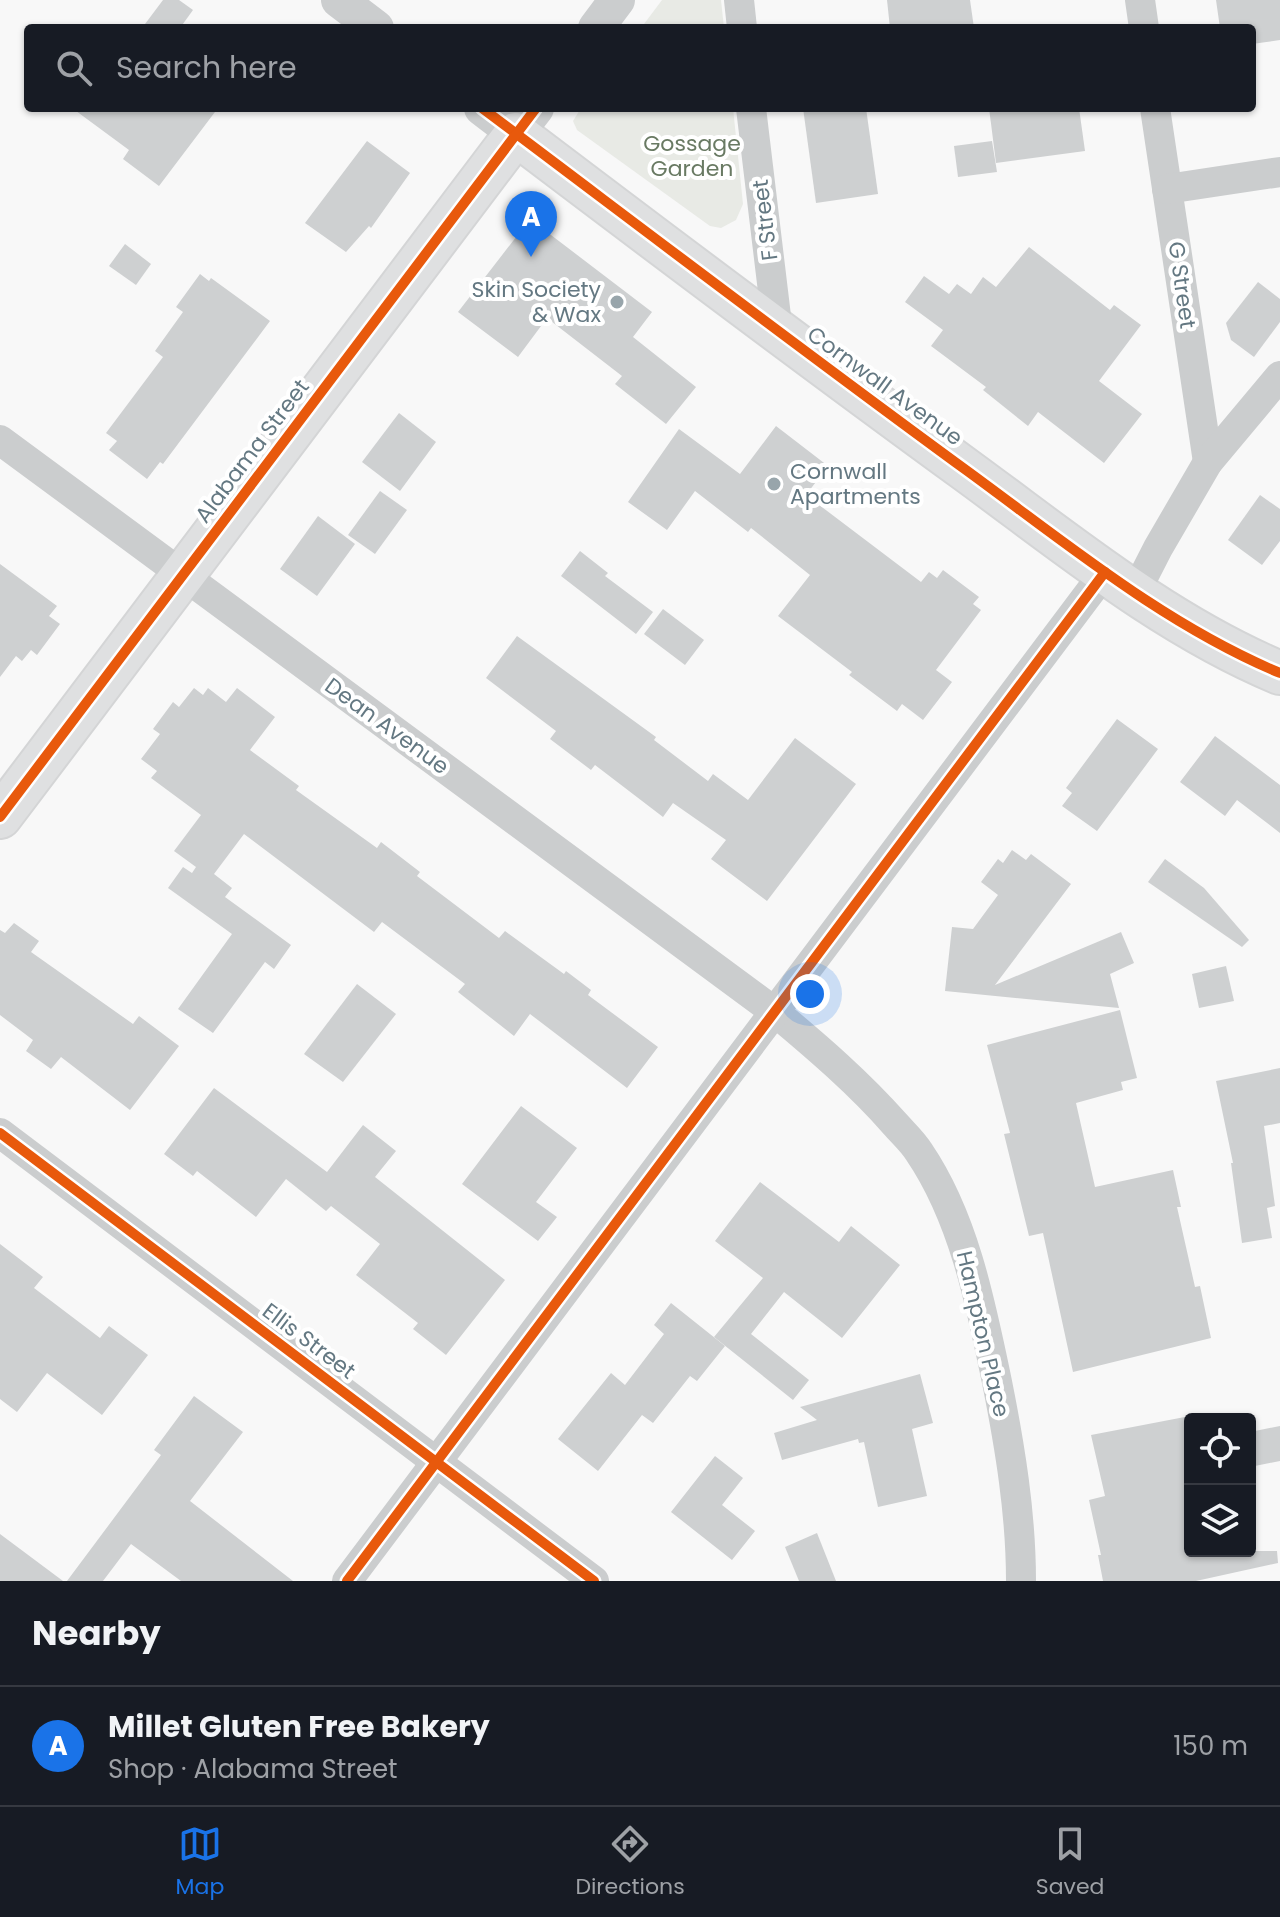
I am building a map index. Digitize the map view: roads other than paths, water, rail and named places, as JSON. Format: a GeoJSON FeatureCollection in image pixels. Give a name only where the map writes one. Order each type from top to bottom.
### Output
{"type":"FeatureCollection","features":[{"type":"Feature","properties":{"kind":"main road","name":"Cornwall Avenue"},"geometry":{"type":"LineString","coordinates":[[526,121],[778,333],[1120,582],[1209,638],[1280,673]]}},
{"type":"Feature","properties":{"kind":"main road","name":"Alabama Street"},"geometry":{"type":"LineString","coordinates":[[0,817],[526,121]]}},
{"type":"Feature","properties":{"kind":"street"},"geometry":{"type":"LineString","coordinates":[[339,0],[371,24]]}},
{"type":"Feature","properties":{"kind":"street"},"geometry":{"type":"LineString","coordinates":[[599,24],[617,0]]}},
{"type":"Feature","properties":{"kind":"street"},"geometry":{"type":"LineString","coordinates":[[739,0],[742,24]]}},
{"type":"Feature","properties":{"kind":"street"},"geometry":{"type":"LineString","coordinates":[[1140,0],[1143,24]]}},
{"type":"Feature","properties":{"kind":"street","name":"Cornwall Avenue"},"geometry":{"type":"LineString","coordinates":[[496,112],[526,121]]}},
{"type":"Feature","properties":{"kind":"street","name":"F Street"},"geometry":{"type":"LineString","coordinates":[[751,112],[778,333]]}},
{"type":"Feature","properties":{"kind":"street","name":"G Street"},"geometry":{"type":"LineString","coordinates":[[1156,112],[1208,462]]}},
{"type":"Feature","properties":{"kind":"street"},"geometry":{"type":"LineString","coordinates":[[1167,189],[1280,172]]}},
{"type":"Feature","properties":{"kind":"street"},"geometry":{"type":"LineString","coordinates":[[347,1581],[775,1012],[1120,582],[1158,548],[1208,462],[1280,376]]}},
{"type":"Feature","properties":{"kind":"street","name":"Dean Avenue"},"geometry":{"type":"LineString","coordinates":[[0,440],[775,1012]]}},
{"type":"Feature","properties":{"kind":"street","name":"Hampton Place"},"geometry":{"type":"LineString","coordinates":[[775,1012],[871,1097],[919,1151],[943,1194],[962,1245],[988,1337],[1015,1484],[1021,1581]]}},
{"type":"Feature","properties":{"kind":"street","name":"Ellis Street"},"geometry":{"type":"LineString","coordinates":[[0,1133],[594,1581]]}},
{"type":"Feature","properties":{"kind":"place","name":"Millet Gluten Free Bakery"},"geometry":{"type":"Point","coordinates":[531,257]}},
{"type":"Feature","properties":{"kind":"place","name":"Skin Society & Wax"},"geometry":{"type":"Point","coordinates":[617,302]}},
{"type":"Feature","properties":{"kind":"place","name":"Cornwall Apartments"},"geometry":{"type":"Point","coordinates":[774,484]}},
{"type":"Feature","properties":{"kind":"park label","name":"Gossage Garden"},"geometry":{"type":"Point","coordinates":[692,156]}}]}
